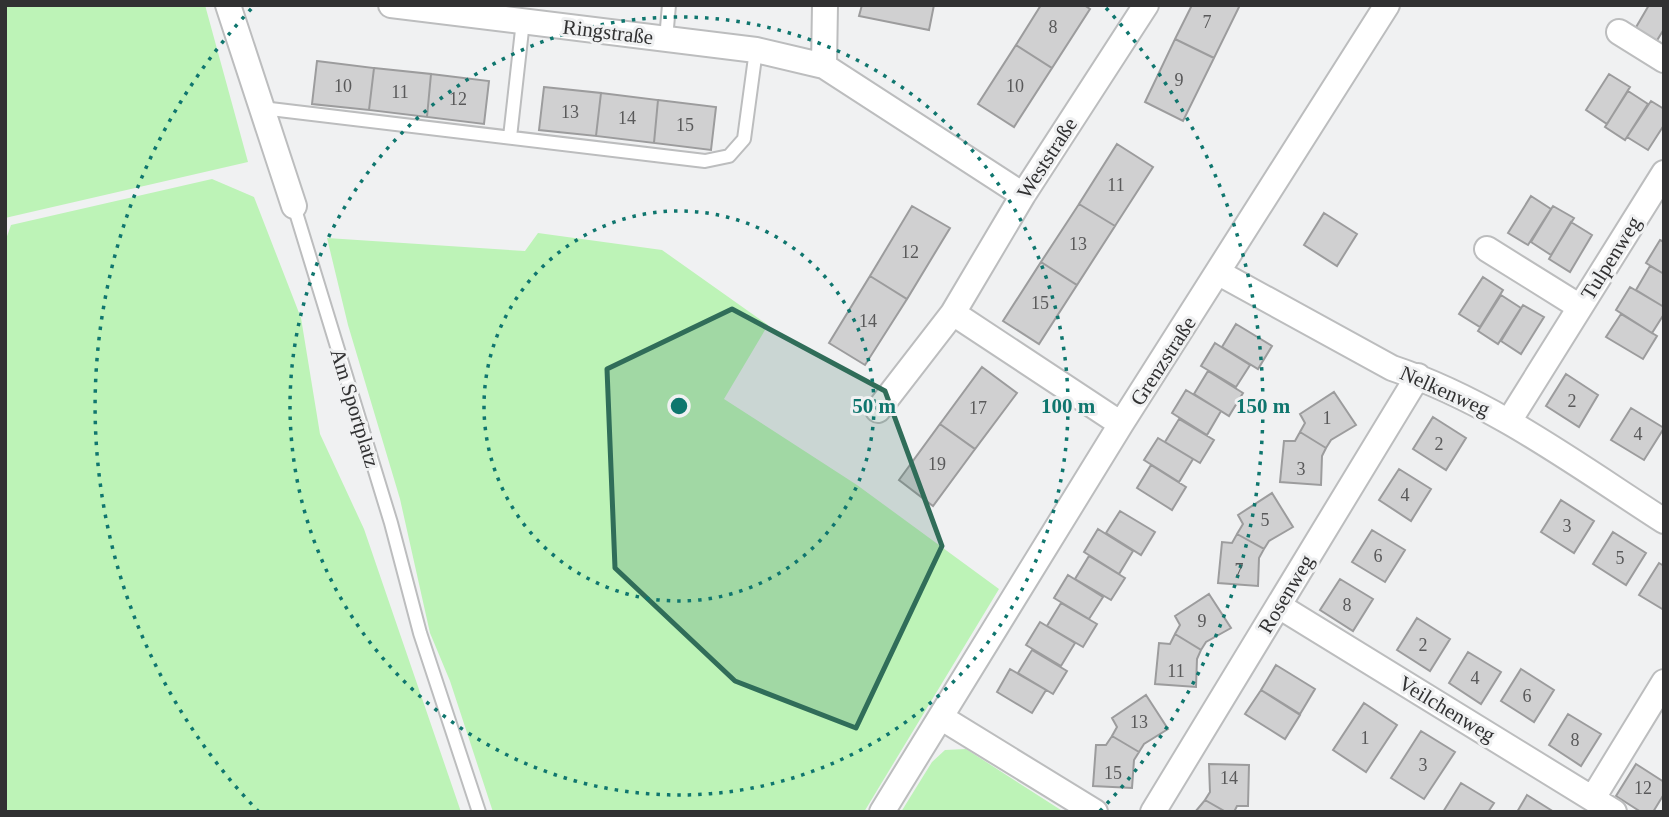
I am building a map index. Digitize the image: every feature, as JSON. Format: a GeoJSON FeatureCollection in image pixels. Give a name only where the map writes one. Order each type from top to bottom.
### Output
{"type":"FeatureCollection","features":[{"type":"Feature","properties":{"kind":"street","name":"Am Sportplatz"},"geometry":{"type":"LineString","coordinates":[[228,5],[294,206]]}},
{"type":"Feature","properties":{"kind":"street","name":"Ringstraße"},"geometry":{"type":"LineString","coordinates":[[391,5],[447,9],[756,50],[824,66],[1023,195]]}},
{"type":"Feature","properties":{"kind":"street"},"geometry":{"type":"LineString","coordinates":[[824,66],[825,5]]}},
{"type":"Feature","properties":{"kind":"street","name":"Weststraße"},"geometry":{"type":"LineString","coordinates":[[878,410],[953,313],[1023,195],[1146,5]]}},
{"type":"Feature","properties":{"kind":"street","name":"Grenzstraße"},"geometry":{"type":"LineString","coordinates":[[883,812],[1121,424],[1387,5]]}},
{"type":"Feature","properties":{"kind":"street"},"geometry":{"type":"LineString","coordinates":[[1619,32],[1664,60]]}},
{"type":"Feature","properties":{"kind":"street","name":"Tulpenweg"},"geometry":{"type":"LineString","coordinates":[[1509,421],[1664,173]]}},
{"type":"Feature","properties":{"kind":"street","name":"Tulpenweg"},"geometry":{"type":"LineString","coordinates":[[1487,249],[1580,307]]}},
{"type":"Feature","properties":{"kind":"street","name":"Nelkenweg"},"geometry":{"type":"LineString","coordinates":[[1219,273],[1392,368],[1418,376],[1509,421],[1664,521]]}},
{"type":"Feature","properties":{"kind":"street"},"geometry":{"type":"LineString","coordinates":[[953,313],[1121,424]]}},
{"type":"Feature","properties":{"kind":"street","name":"Rosenweg"},"geometry":{"type":"LineString","coordinates":[[1153,812],[1418,376]]}},
{"type":"Feature","properties":{"kind":"street","name":"Veilchenweg"},"geometry":{"type":"LineString","coordinates":[[1279,606],[1614,812]]}},
{"type":"Feature","properties":{"kind":"street"},"geometry":{"type":"LineString","coordinates":[[1592,798],[1664,682]]}},
{"type":"Feature","properties":{"kind":"street"},"geometry":{"type":"LineString","coordinates":[[942,718],[1094,812]]}},
{"type":"Feature","properties":{"kind":"lane"},"geometry":{"type":"LineString","coordinates":[[666,39],[669,5]]}},
{"type":"Feature","properties":{"kind":"lane"},"geometry":{"type":"LineString","coordinates":[[510,136],[523,21]]}},
{"type":"Feature","properties":{"kind":"lane"},"geometry":{"type":"LineString","coordinates":[[260,108],[510,136],[705,162],[729,156],[744,139],[756,50]]}},
{"type":"Feature","properties":{"kind":"lane","name":"Am Sportplatz"},"geometry":{"type":"LineString","coordinates":[[294,206],[391,523],[420,633],[479,812]]}},
{"type":"Feature","properties":{"kind":"highlighted area"},"geometry":{"type":"Polygon","coordinates":[[[732,309],[885,391],[942,546],[856,728],[735,681],[615,568],[607,369],[732,309]]]}},
{"type":"Feature","properties":{"kind":"green space"},"geometry":{"type":"Polygon","coordinates":[[[5,5],[205,5],[248,162],[5,218],[5,5]]]}},
{"type":"Feature","properties":{"kind":"green space"},"geometry":{"type":"Polygon","coordinates":[[[212,179],[254,197],[301,318],[320,434],[364,529],[461,812],[5,812],[5,242],[11,225],[212,179]]]}},
{"type":"Feature","properties":{"kind":"green space"},"geometry":{"type":"Polygon","coordinates":[[[538,233],[662,250],[768,325],[724,399],[857,485],[999,589],[864,812],[493,812],[450,681],[430,633],[400,499],[348,325],[327,238],[525,251],[538,233]]]}},
{"type":"Feature","properties":{"kind":"green space"},"geometry":{"type":"Polygon","coordinates":[[[966,749],[1064,812],[901,812],[932,762],[945,750],[966,749]]]}},
{"type":"Feature","properties":{"kind":"building"},"geometry":{"type":"Polygon","coordinates":[[[862,5],[934,5],[929,30],[859,16],[862,5]]]}},
{"type":"Feature","properties":{"kind":"building"},"geometry":{"type":"Polygon","coordinates":[[[1041,5],[1084,5],[1090,9],[1052,68],[1016,45],[1041,5]]]}},
{"type":"Feature","properties":{"kind":"building"},"geometry":{"type":"Polygon","coordinates":[[[1192,5],[1240,5],[1214,58],[1175,39],[1192,5]]]}},
{"type":"Feature","properties":{"kind":"building"},"geometry":{"type":"Polygon","coordinates":[[[1649,5],[1664,5],[1664,29],[1656,42],[1635,29],[1649,5]]]}},
{"type":"Feature","properties":{"kind":"building"},"geometry":{"type":"Polygon","coordinates":[[[1175,39],[1214,58],[1183,121],[1145,102],[1175,39]]]}},
{"type":"Feature","properties":{"kind":"building"},"geometry":{"type":"Polygon","coordinates":[[[1016,45],[1052,68],[1014,127],[978,104],[1016,45]]]}},
{"type":"Feature","properties":{"kind":"building"},"geometry":{"type":"Polygon","coordinates":[[[317,61],[374,68],[369,110],[312,104],[317,61]]]}},
{"type":"Feature","properties":{"kind":"building"},"geometry":{"type":"Polygon","coordinates":[[[374,68],[431,74],[427,117],[369,110],[374,68]]]}},
{"type":"Feature","properties":{"kind":"building"},"geometry":{"type":"Polygon","coordinates":[[[431,74],[489,81],[484,124],[427,117],[431,74]]]}},
{"type":"Feature","properties":{"kind":"building"},"geometry":{"type":"Polygon","coordinates":[[[1609,74],[1630,87],[1607,124],[1586,110],[1609,74]]]}},
{"type":"Feature","properties":{"kind":"building"},"geometry":{"type":"Polygon","coordinates":[[[544,87],[601,93],[596,136],[539,130],[544,87]]]}},
{"type":"Feature","properties":{"kind":"building"},"geometry":{"type":"Polygon","coordinates":[[[1628,91],[1648,104],[1625,140],[1605,127],[1628,91]]]}},
{"type":"Feature","properties":{"kind":"building"},"geometry":{"type":"Polygon","coordinates":[[[601,93],[658,100],[654,143],[596,136],[601,93]]]}},
{"type":"Feature","properties":{"kind":"building"},"geometry":{"type":"Polygon","coordinates":[[[658,100],[716,107],[711,150],[654,143],[658,100]]]}},
{"type":"Feature","properties":{"kind":"building"},"geometry":{"type":"Polygon","coordinates":[[[1651,101],[1664,109],[1664,125],[1648,150],[1627,137],[1651,101]]]}},
{"type":"Feature","properties":{"kind":"building"},"geometry":{"type":"Polygon","coordinates":[[[1117,144],[1153,167],[1115,226],[1079,204],[1117,144]]]}},
{"type":"Feature","properties":{"kind":"building"},"geometry":{"type":"Polygon","coordinates":[[[1531,196],[1551,209],[1528,245],[1508,233],[1531,196]]]}},
{"type":"Feature","properties":{"kind":"building"},"geometry":{"type":"Polygon","coordinates":[[[1079,204],[1115,226],[1077,285],[1041,262],[1079,204]]]}},
{"type":"Feature","properties":{"kind":"building"},"geometry":{"type":"Polygon","coordinates":[[[912,206],[950,228],[907,299],[870,276],[912,206]]]}},
{"type":"Feature","properties":{"kind":"building"},"geometry":{"type":"Polygon","coordinates":[[[1553,206],[1574,218],[1551,255],[1531,242],[1553,206]]]}},
{"type":"Feature","properties":{"kind":"building"},"geometry":{"type":"Polygon","coordinates":[[[1324,213],[1357,234],[1337,266],[1304,245],[1324,213]]]}},
{"type":"Feature","properties":{"kind":"building"},"geometry":{"type":"Polygon","coordinates":[[[1571,222],[1592,235],[1570,272],[1549,259],[1571,222]]]}},
{"type":"Feature","properties":{"kind":"building"},"geometry":{"type":"Polygon","coordinates":[[[1660,240],[1664,242],[1664,274],[1646,263],[1660,240]]]}},
{"type":"Feature","properties":{"kind":"building"},"geometry":{"type":"Polygon","coordinates":[[[1041,262],[1077,285],[1039,344],[1003,321],[1041,262]]]}},
{"type":"Feature","properties":{"kind":"building"},"geometry":{"type":"Polygon","coordinates":[[[1650,266],[1664,274],[1664,307],[1636,290],[1650,266]]]}},
{"type":"Feature","properties":{"kind":"building"},"geometry":{"type":"Polygon","coordinates":[[[870,276],[907,299],[865,365],[829,343],[870,276]]]}},
{"type":"Feature","properties":{"kind":"building"},"geometry":{"type":"Polygon","coordinates":[[[1483,277],[1503,290],[1480,327],[1459,314],[1483,277]]]}},
{"type":"Feature","properties":{"kind":"building"},"geometry":{"type":"Polygon","coordinates":[[[1630,287],[1664,307],[1664,314],[1652,333],[1616,310],[1630,287]]]}},
{"type":"Feature","properties":{"kind":"building"},"geometry":{"type":"Polygon","coordinates":[[[1501,295],[1521,308],[1498,344],[1478,331],[1501,295]]]}},
{"type":"Feature","properties":{"kind":"building"},"geometry":{"type":"Polygon","coordinates":[[[1523,305],[1544,317],[1521,354],[1501,341],[1523,305]]]}},
{"type":"Feature","properties":{"kind":"building"},"geometry":{"type":"Polygon","coordinates":[[[1621,314],[1657,336],[1643,359],[1606,337],[1621,314]]]}},
{"type":"Feature","properties":{"kind":"building"},"geometry":{"type":"Polygon","coordinates":[[[1236,324],[1272,346],[1258,369],[1222,347],[1236,324]]]}},
{"type":"Feature","properties":{"kind":"building"},"geometry":{"type":"Polygon","coordinates":[[[1215,343],[1250,365],[1236,387],[1201,366],[1215,343]]]}},
{"type":"Feature","properties":{"kind":"building"},"geometry":{"type":"Polygon","coordinates":[[[982,367],[1017,393],[975,449],[940,424],[982,367]]]}},
{"type":"Feature","properties":{"kind":"building"},"geometry":{"type":"Polygon","coordinates":[[[1208,371],[1243,393],[1229,416],[1194,394],[1208,371]]]}},
{"type":"Feature","properties":{"kind":"building"},"geometry":{"type":"Polygon","coordinates":[[[1566,374],[1598,395],[1579,427],[1546,406],[1566,374]]]}},
{"type":"Feature","properties":{"kind":"building"},"geometry":{"type":"Polygon","coordinates":[[[1186,390],[1221,411],[1207,435],[1172,413],[1186,390]]]}},
{"type":"Feature","properties":{"kind":"building"},"geometry":{"type":"Polygon","coordinates":[[[1334,392],[1356,425],[1331,440],[1326,448],[1300,432],[1305,423],[1300,414],[1334,392]]]}},
{"type":"Feature","properties":{"kind":"building"},"geometry":{"type":"Polygon","coordinates":[[[1631,408],[1664,428],[1644,460],[1611,440],[1631,408]]]}},
{"type":"Feature","properties":{"kind":"building"},"geometry":{"type":"Polygon","coordinates":[[[1433,417],[1466,438],[1446,470],[1413,449],[1433,417]]]}},
{"type":"Feature","properties":{"kind":"building"},"geometry":{"type":"Polygon","coordinates":[[[1179,419],[1214,440],[1200,463],[1165,442],[1179,419]]]}},
{"type":"Feature","properties":{"kind":"building"},"geometry":{"type":"Polygon","coordinates":[[[940,424],[975,449],[933,506],[899,480],[940,424]]]}},
{"type":"Feature","properties":{"kind":"building"},"geometry":{"type":"Polygon","coordinates":[[[1300,432],[1326,448],[1322,456],[1321,485],[1280,482],[1284,441],[1295,441],[1300,432]]]}},
{"type":"Feature","properties":{"kind":"building"},"geometry":{"type":"Polygon","coordinates":[[[1158,438],[1193,459],[1179,482],[1144,460],[1158,438]]]}},
{"type":"Feature","properties":{"kind":"building"},"geometry":{"type":"Polygon","coordinates":[[[1151,465],[1186,487],[1172,510],[1137,488],[1151,465]]]}},
{"type":"Feature","properties":{"kind":"building"},"geometry":{"type":"Polygon","coordinates":[[[1399,469],[1431,489],[1411,521],[1379,500],[1399,469]]]}},
{"type":"Feature","properties":{"kind":"building"},"geometry":{"type":"Polygon","coordinates":[[[1272,493],[1293,527],[1269,541],[1264,549],[1237,534],[1243,524],[1238,515],[1272,493]]]}},
{"type":"Feature","properties":{"kind":"building"},"geometry":{"type":"Polygon","coordinates":[[[1561,500],[1594,521],[1574,553],[1541,532],[1561,500]]]}},
{"type":"Feature","properties":{"kind":"building"},"geometry":{"type":"Polygon","coordinates":[[[1120,511],[1155,532],[1141,555],[1106,533],[1120,511]]]}},
{"type":"Feature","properties":{"kind":"building"},"geometry":{"type":"Polygon","coordinates":[[[1098,529],[1133,551],[1119,574],[1084,552],[1098,529]]]}},
{"type":"Feature","properties":{"kind":"building"},"geometry":{"type":"Polygon","coordinates":[[[1372,530],[1405,550],[1385,582],[1352,562],[1372,530]]]}},
{"type":"Feature","properties":{"kind":"building"},"geometry":{"type":"Polygon","coordinates":[[[1613,532],[1646,553],[1626,585],[1593,564],[1613,532]]]}},
{"type":"Feature","properties":{"kind":"building"},"geometry":{"type":"Polygon","coordinates":[[[1237,534],[1264,549],[1259,558],[1258,586],[1218,583],[1222,542],[1232,543],[1237,534]]]}},
{"type":"Feature","properties":{"kind":"building"},"geometry":{"type":"Polygon","coordinates":[[[1089,556],[1125,578],[1111,600],[1075,579],[1089,556]]]}},
{"type":"Feature","properties":{"kind":"building"},"geometry":{"type":"Polygon","coordinates":[[[1659,563],[1664,566],[1664,610],[1639,595],[1659,563]]]}},
{"type":"Feature","properties":{"kind":"building"},"geometry":{"type":"Polygon","coordinates":[[[1068,575],[1103,597],[1089,619],[1054,598],[1068,575]]]}},
{"type":"Feature","properties":{"kind":"building"},"geometry":{"type":"Polygon","coordinates":[[[1340,579],[1373,599],[1353,631],[1320,610],[1340,579]]]}},
{"type":"Feature","properties":{"kind":"building"},"geometry":{"type":"Polygon","coordinates":[[[1209,594],[1231,628],[1206,642],[1201,650],[1175,634],[1180,625],[1175,616],[1209,594]]]}},
{"type":"Feature","properties":{"kind":"building"},"geometry":{"type":"Polygon","coordinates":[[[1061,603],[1097,624],[1083,647],[1047,626],[1061,603]]]}},
{"type":"Feature","properties":{"kind":"building"},"geometry":{"type":"Polygon","coordinates":[[[1417,618],[1450,639],[1430,671],[1397,650],[1417,618]]]}},
{"type":"Feature","properties":{"kind":"building"},"geometry":{"type":"Polygon","coordinates":[[[1040,622],[1075,643],[1061,666],[1026,645],[1040,622]]]}},
{"type":"Feature","properties":{"kind":"building"},"geometry":{"type":"Polygon","coordinates":[[[1175,634],[1201,650],[1197,659],[1196,687],[1155,684],[1159,643],[1170,644],[1175,634]]]}},
{"type":"Feature","properties":{"kind":"building"},"geometry":{"type":"Polygon","coordinates":[[[1032,650],[1067,671],[1053,694],[1018,673],[1032,650]]]}},
{"type":"Feature","properties":{"kind":"building"},"geometry":{"type":"Polygon","coordinates":[[[1468,652],[1501,672],[1481,704],[1449,683],[1468,652]]]}},
{"type":"Feature","properties":{"kind":"building"},"geometry":{"type":"Polygon","coordinates":[[[1276,665],[1315,689],[1300,714],[1261,690],[1276,665]]]}},
{"type":"Feature","properties":{"kind":"building"},"geometry":{"type":"Polygon","coordinates":[[[1010,669],[1046,690],[1032,713],[997,692],[1010,669]]]}},
{"type":"Feature","properties":{"kind":"building"},"geometry":{"type":"Polygon","coordinates":[[[1521,669],[1554,690],[1534,722],[1501,701],[1521,669]]]}},
{"type":"Feature","properties":{"kind":"building"},"geometry":{"type":"Polygon","coordinates":[[[1261,690],[1300,715],[1285,739],[1245,714],[1261,690]]]}},
{"type":"Feature","properties":{"kind":"building"},"geometry":{"type":"Polygon","coordinates":[[[1146,695],[1168,729],[1144,744],[1139,752],[1112,736],[1117,727],[1112,718],[1146,695]]]}},
{"type":"Feature","properties":{"kind":"building"},"geometry":{"type":"Polygon","coordinates":[[[1364,703],[1397,725],[1366,772],[1333,750],[1364,703]]]}},
{"type":"Feature","properties":{"kind":"building"},"geometry":{"type":"Polygon","coordinates":[[[1568,714],[1601,734],[1581,766],[1549,745],[1568,714]]]}},
{"type":"Feature","properties":{"kind":"building"},"geometry":{"type":"Polygon","coordinates":[[[1421,731],[1455,752],[1424,799],[1391,778],[1421,731]]]}},
{"type":"Feature","properties":{"kind":"building"},"geometry":{"type":"Polygon","coordinates":[[[1112,736],[1139,752],[1134,760],[1132,788],[1093,786],[1096,745],[1106,745],[1112,736]]]}},
{"type":"Feature","properties":{"kind":"building"},"geometry":{"type":"Polygon","coordinates":[[[1209,764],[1249,765],[1248,806],[1237,806],[1234,812],[1226,812],[1205,800],[1210,792],[1209,764]]]}},
{"type":"Feature","properties":{"kind":"building"},"geometry":{"type":"Polygon","coordinates":[[[1636,764],[1664,782],[1664,794],[1653,812],[1641,812],[1616,796],[1636,764]]]}},
{"type":"Feature","properties":{"kind":"building"},"geometry":{"type":"Polygon","coordinates":[[[1461,783],[1494,803],[1488,812],[1443,812],[1461,783]]]}},
{"type":"Feature","properties":{"kind":"building"},"geometry":{"type":"Polygon","coordinates":[[[1527,795],[1554,812],[1517,812],[1527,795]]]}},
{"type":"Feature","properties":{"kind":"building"},"geometry":{"type":"Polygon","coordinates":[[[1205,800],[1226,812],[1195,812],[1205,800]]]}}]}
